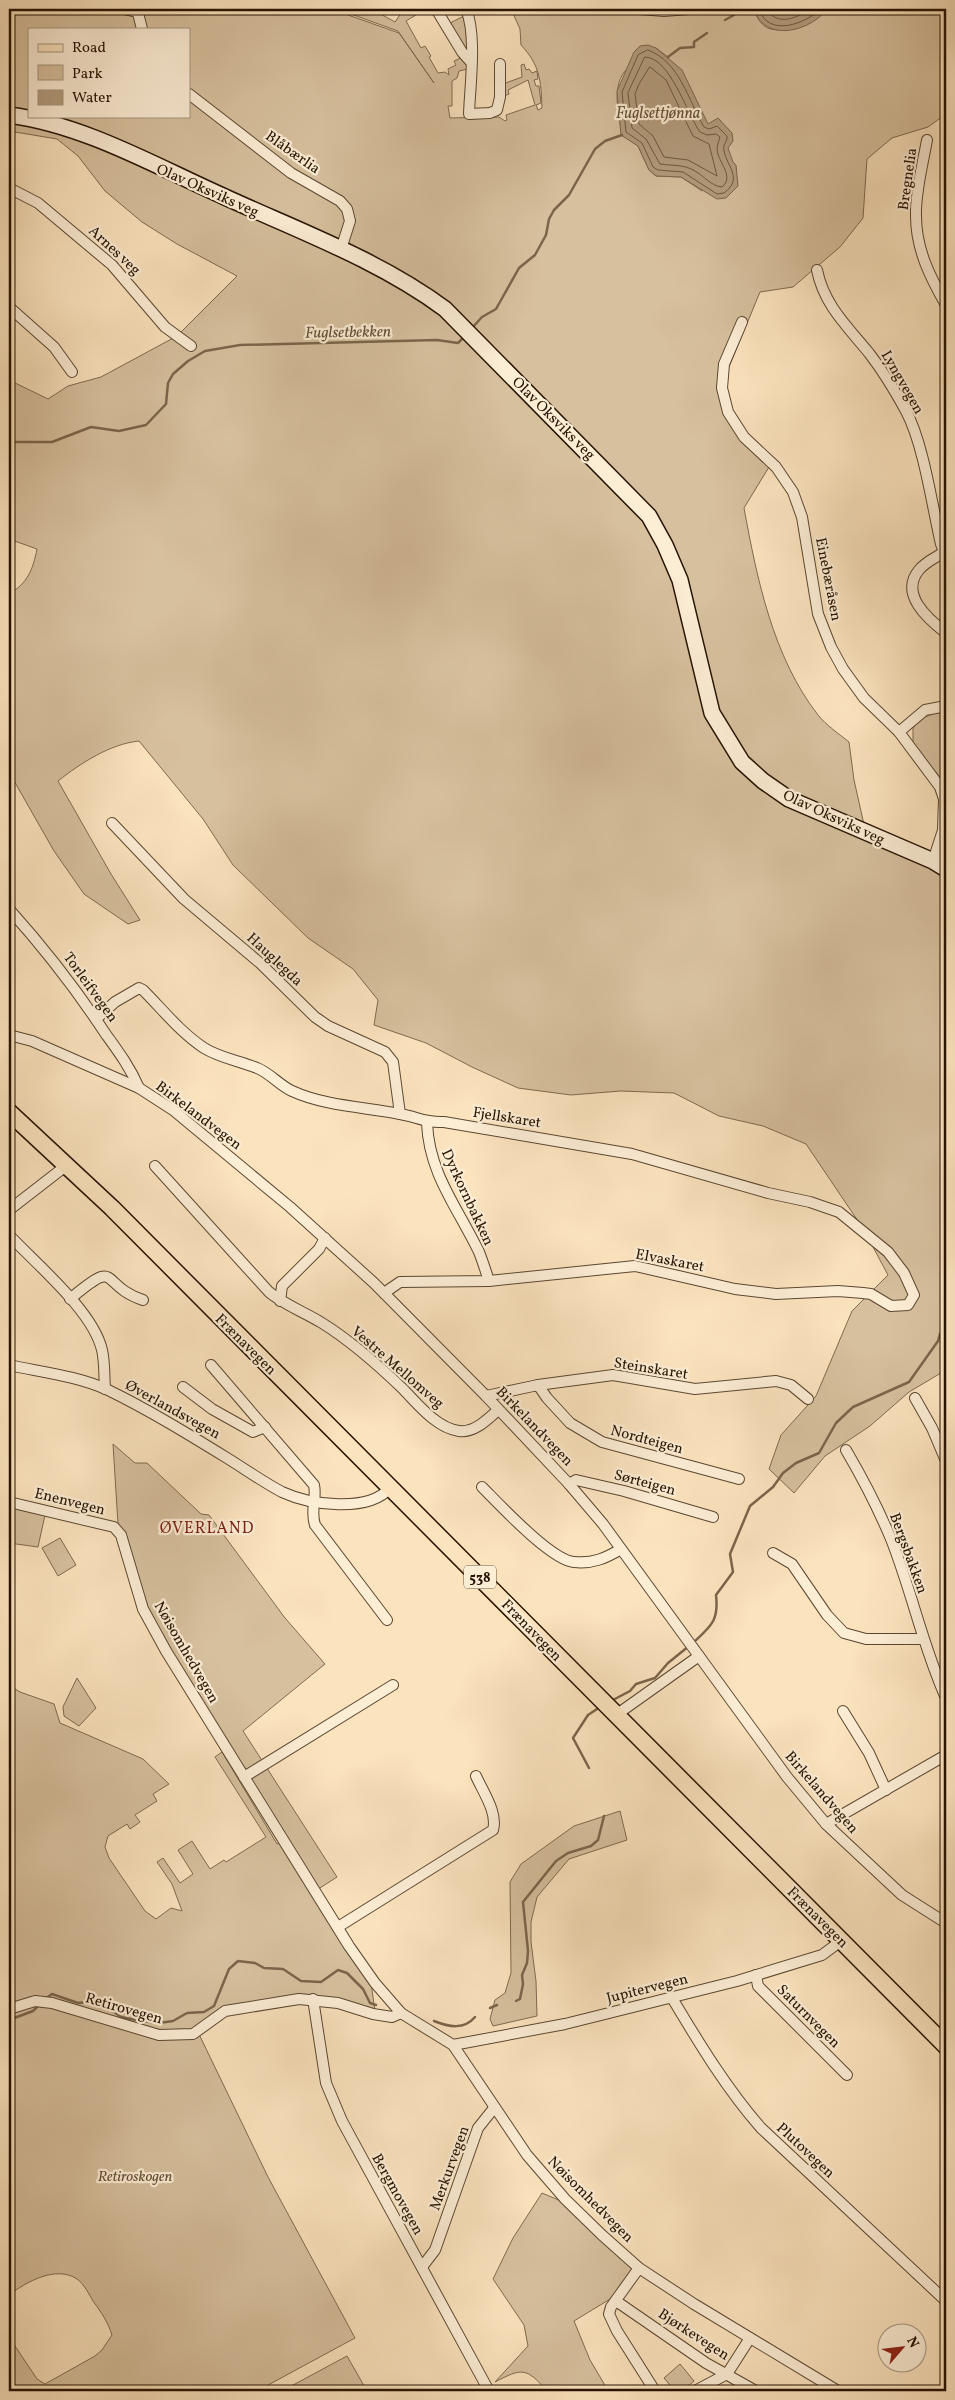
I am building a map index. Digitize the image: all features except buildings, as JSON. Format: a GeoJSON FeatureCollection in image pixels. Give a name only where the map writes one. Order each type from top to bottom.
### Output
{"type":"FeatureCollection","features":[{"type":"Feature","properties":{"kind":"main road","name":"Frænavegen"},"geometry":{"type":"LineString","coordinates":[[9,1112],[67,1165],[946,2046]]}},
{"type":"Feature","properties":{"kind":"street"},"geometry":{"type":"LineString","coordinates":[[124,9],[137,10],[142,28]]}},
{"type":"Feature","properties":{"kind":"street"},"geometry":{"type":"LineString","coordinates":[[436,9],[462,52],[470,61]]}},
{"type":"Feature","properties":{"kind":"street"},"geometry":{"type":"LineString","coordinates":[[466,9],[472,31],[470,114],[490,113],[497,110],[500,97],[500,64]]}},
{"type":"Feature","properties":{"kind":"street"},"geometry":{"type":"LineString","coordinates":[[640,9],[664,12],[689,9]]}},
{"type":"Feature","properties":{"kind":"street","name":"Blåbærlia"},"geometry":{"type":"LineString","coordinates":[[190,95],[291,173],[340,201],[347,208],[350,221],[341,249]]}},
{"type":"Feature","properties":{"kind":"street","name":"Olav Oksviks veg"},"geometry":{"type":"LineString","coordinates":[[9,115],[44,121],[82,134],[341,249],[419,290],[445,309],[649,516],[665,545],[680,580],[712,713],[742,762],[763,781],[789,798],[933,861],[946,870]]}},
{"type":"Feature","properties":{"kind":"street","name":"Bregnelia"},"geometry":{"type":"LineString","coordinates":[[927,140],[916,215],[918,238],[929,274],[946,305]]}},
{"type":"Feature","properties":{"kind":"street","name":"Arnes veg"},"geometry":{"type":"LineString","coordinates":[[9,188],[38,203],[112,265],[165,327],[191,346]]}},
{"type":"Feature","properties":{"kind":"street","name":"Lyngvegen"},"geometry":{"type":"LineString","coordinates":[[817,270],[826,297],[840,321],[869,353],[907,413],[918,444],[941,544],[945,553],[919,569],[913,581],[914,595],[918,606],[933,623],[946,633]]}},
{"type":"Feature","properties":{"kind":"street"},"geometry":{"type":"LineString","coordinates":[[9,307],[54,347],[72,372]]}},
{"type":"Feature","properties":{"kind":"street","name":"Einebæråsen"},"geometry":{"type":"LineString","coordinates":[[742,322],[724,364],[722,388],[728,412],[744,437],[776,467],[793,492],[802,517],[818,614],[830,648],[864,698],[899,732],[940,787],[944,800],[943,830],[933,861]]}},
{"type":"Feature","properties":{"kind":"street"},"geometry":{"type":"LineString","coordinates":[[899,732],[925,710],[946,706]]}},
{"type":"Feature","properties":{"kind":"street","name":"Hauglegda"},"geometry":{"type":"LineString","coordinates":[[112,823],[184,899],[260,963],[315,1017],[328,1026],[385,1052],[393,1062],[400,1114]]}},
{"type":"Feature","properties":{"kind":"street","name":"Torleifvegen"},"geometry":{"type":"LineString","coordinates":[[9,909],[38,941],[96,1019],[131,1068],[138,1088]]}},
{"type":"Feature","properties":{"kind":"street","name":"Fjellskaret"},"geometry":{"type":"LineString","coordinates":[[96,1019],[115,1002],[134,990],[143,990],[176,1025],[204,1048],[260,1069],[291,1090],[308,1097],[346,1106],[400,1114],[427,1123],[444,1122],[632,1154],[840,1212],[888,1252],[904,1273],[914,1295]]}},
{"type":"Feature","properties":{"kind":"street","name":"Birkelandvegen"},"geometry":{"type":"LineString","coordinates":[[9,1035],[32,1041],[138,1088],[172,1110],[203,1133],[325,1238],[384,1293],[486,1396],[569,1484],[622,1549],[787,1776],[826,1824],[902,1895],[946,1923]]}},
{"type":"Feature","properties":{"kind":"street","name":"Dyrkornbakken"},"geometry":{"type":"LineString","coordinates":[[427,1123],[428,1143],[432,1159],[452,1204],[479,1252],[490,1282]]}},
{"type":"Feature","properties":{"kind":"street"},"geometry":{"type":"LineString","coordinates":[[9,1210],[67,1165]]}},
{"type":"Feature","properties":{"kind":"street","name":"Vestre Mellomveg"},"geometry":{"type":"LineString","coordinates":[[155,1166],[269,1292],[280,1301],[322,1323],[362,1352],[436,1421],[459,1431],[469,1430],[479,1426],[498,1410]]}},
{"type":"Feature","properties":{"kind":"street"},"geometry":{"type":"LineString","coordinates":[[9,1235],[92,1324],[102,1350],[105,1389]]}},
{"type":"Feature","properties":{"kind":"street"},"geometry":{"type":"LineString","coordinates":[[280,1301],[282,1286],[319,1249],[325,1238]]}},
{"type":"Feature","properties":{"kind":"street","name":"Elvaskaret"},"geometry":{"type":"LineString","coordinates":[[384,1293],[400,1282],[490,1282],[635,1266],[735,1289],[776,1294],[838,1291],[870,1294],[891,1306],[908,1305],[914,1295]]}},
{"type":"Feature","properties":{"kind":"street"},"geometry":{"type":"LineString","coordinates":[[70,1299],[97,1278],[106,1276],[112,1278],[126,1292],[143,1300]]}},
{"type":"Feature","properties":{"kind":"street","name":"Øverlandsvegen"},"geometry":{"type":"LineString","coordinates":[[9,1365],[78,1380],[105,1389],[191,1435],[283,1492],[313,1502],[349,1505],[378,1498],[390,1488]]}},
{"type":"Feature","properties":{"kind":"street"},"geometry":{"type":"LineString","coordinates":[[211,1365],[314,1485],[316,1496],[313,1502],[313,1519],[320,1532],[387,1620]]}},
{"type":"Feature","properties":{"kind":"street","name":"Steinskaret"},"geometry":{"type":"LineString","coordinates":[[486,1396],[538,1385],[613,1374],[695,1390],[776,1381],[791,1385],[808,1399]]}},
{"type":"Feature","properties":{"kind":"street","name":"Nordteigen"},"geometry":{"type":"LineString","coordinates":[[538,1385],[570,1423],[602,1442],[739,1479]]}},
{"type":"Feature","properties":{"kind":"street"},"geometry":{"type":"LineString","coordinates":[[183,1387],[212,1409],[252,1432],[264,1427]]}},
{"type":"Feature","properties":{"kind":"street"},"geometry":{"type":"LineString","coordinates":[[915,1398],[932,1428],[946,1461]]}},
{"type":"Feature","properties":{"kind":"street","name":"Bergsbakken"},"geometry":{"type":"LineString","coordinates":[[846,1450],[871,1494],[891,1541],[923,1639],[946,1698]]}},
{"type":"Feature","properties":{"kind":"street","name":"Sørteigen"},"geometry":{"type":"LineString","coordinates":[[569,1484],[576,1480],[713,1517]]}},
{"type":"Feature","properties":{"kind":"street"},"geometry":{"type":"LineString","coordinates":[[482,1488],[554,1554],[572,1562],[591,1563],[606,1558],[622,1549]]}},
{"type":"Feature","properties":{"kind":"street","name":"Enenvegen"},"geometry":{"type":"LineString","coordinates":[[9,1502],[114,1527],[121,1535]]}},
{"type":"Feature","properties":{"kind":"street","name":"Nøisomhedvegen"},"geometry":{"type":"LineString","coordinates":[[121,1535],[143,1609],[244,1777],[338,1927],[375,1982],[401,2013],[453,2045],[527,2155],[564,2198],[639,2268],[838,2391]]}},
{"type":"Feature","properties":{"kind":"street"},"geometry":{"type":"LineString","coordinates":[[773,1553],[792,1564],[827,1615],[844,1633],[866,1639],[923,1639]]}},
{"type":"Feature","properties":{"kind":"street"},"geometry":{"type":"LineString","coordinates":[[616,1715],[699,1656]]}},
{"type":"Feature","properties":{"kind":"street"},"geometry":{"type":"LineString","coordinates":[[244,1777],[393,1685]]}},
{"type":"Feature","properties":{"kind":"street"},"geometry":{"type":"LineString","coordinates":[[843,1711],[869,1753],[886,1790]]}},
{"type":"Feature","properties":{"kind":"street"},"geometry":{"type":"LineString","coordinates":[[826,1824],[946,1755]]}},
{"type":"Feature","properties":{"kind":"street"},"geometry":{"type":"LineString","coordinates":[[338,1927],[493,1830],[493,1813],[476,1776]]}},
{"type":"Feature","properties":{"kind":"street","name":"Jupitervegen"},"geometry":{"type":"LineString","coordinates":[[453,2045],[565,2024],[672,1998],[822,1955],[841,1941]]}},
{"type":"Feature","properties":{"kind":"street","name":"Saturnvegen"},"geometry":{"type":"LineString","coordinates":[[756,1975],[758,1986],[847,2075]]}},
{"type":"Feature","properties":{"kind":"street","name":"Plutovegen"},"geometry":{"type":"LineString","coordinates":[[672,1998],[714,2066],[740,2103],[761,2128],[946,2301]]}},
{"type":"Feature","properties":{"kind":"street","name":"Retirovegen"},"geometry":{"type":"LineString","coordinates":[[9,2009],[34,2001],[52,2003],[159,2035],[176,2036],[193,2034],[225,2011],[299,1999],[338,2003],[373,2014],[392,2017],[401,2013]]}},
{"type":"Feature","properties":{"kind":"street","name":"Bergmovegen"},"geometry":{"type":"LineString","coordinates":[[312,1999],[326,2083],[342,2121],[489,2391]]}},
{"type":"Feature","properties":{"kind":"street","name":"Merkurvegen"},"geometry":{"type":"LineString","coordinates":[[422,2267],[435,2250],[478,2128],[494,2108]]}},
{"type":"Feature","properties":{"kind":"street"},"geometry":{"type":"LineString","coordinates":[[639,2268],[609,2314],[617,2331],[655,2391]]}},
{"type":"Feature","properties":{"kind":"street","name":"Bjørkevegen"},"geometry":{"type":"LineString","coordinates":[[616,2301],[706,2362],[756,2391]]}},
{"type":"Feature","properties":{"kind":"street"},"geometry":{"type":"LineString","coordinates":[[695,2391],[727,2374],[750,2338]]}},
{"type":"Feature","properties":{"kind":"green space"},"geometry":{"type":"Polygon","coordinates":[[[9,9],[341,9],[348,15],[399,33],[434,83],[398,31],[348,13],[344,9],[355,9],[368,15],[374,9],[377,9],[377,12],[395,22],[404,9],[413,9],[416,15],[406,21],[421,48],[425,46],[438,73],[445,72],[449,75],[448,69],[456,65],[454,61],[463,57],[468,69],[459,71],[457,78],[452,81],[452,106],[448,106],[450,118],[499,117],[505,121],[507,120],[506,115],[535,105],[528,80],[508,90],[509,94],[502,97],[503,84],[522,77],[521,65],[524,64],[526,70],[529,69],[532,73],[537,71],[538,79],[534,80],[536,86],[539,86],[541,103],[536,105],[538,110],[542,108],[541,90],[538,74],[536,67],[521,45],[520,29],[511,9],[754,9],[759,21],[775,30],[795,25],[827,9],[946,9],[946,114],[928,127],[892,138],[867,159],[863,218],[840,247],[793,287],[760,292],[722,384],[745,440],[769,467],[744,508],[761,589],[769,616],[778,643],[802,692],[821,719],[849,742],[854,780],[865,829],[931,859],[946,843],[946,1370],[909,1392],[870,1426],[825,1456],[794,1493],[769,1469],[781,1435],[816,1396],[852,1311],[888,1275],[864,1230],[806,1144],[763,1126],[719,1116],[674,1093],[621,1091],[571,1095],[518,1088],[426,1043],[374,1025],[378,1000],[353,969],[308,938],[233,865],[203,819],[139,741],[117,746],[96,755],[58,781],[111,874],[140,920],[128,924],[84,894],[54,851],[9,772],[9,594],[21,585],[29,575],[37,549],[9,539],[9,380],[48,399],[68,386],[101,377],[177,336],[237,276],[177,244],[142,222],[105,191],[78,156],[57,139],[9,131],[9,9]],[[656,48],[638,60],[622,75],[617,91],[617,100],[622,135],[638,146],[649,170],[656,176],[681,177],[702,191],[668,57],[656,48]]]}},
{"type":"Feature","properties":{"kind":"green space"},"geometry":{"type":"Polygon","coordinates":[[[464,16],[466,21],[467,50],[465,50],[448,24],[464,16]]]}},
{"type":"Feature","properties":{"kind":"green space"},"geometry":{"type":"Polygon","coordinates":[[[940,711],[946,711],[946,784],[913,745],[913,728],[920,719],[940,711]]]}},
{"type":"Feature","properties":{"kind":"green space","name":"Retiroskogen"},"geometry":{"type":"Polygon","coordinates":[[[113,1444],[135,1463],[147,1463],[201,1514],[209,1515],[285,1618],[325,1664],[243,1731],[337,1877],[312,1893],[371,1983],[375,2011],[340,1999],[223,2007],[196,2028],[268,2177],[355,2338],[257,2391],[9,2391],[9,2337],[37,2379],[45,2384],[95,2356],[102,2350],[112,2335],[104,2317],[84,2286],[77,2279],[69,2275],[51,2274],[41,2277],[9,2295],[9,1685],[20,1692],[54,1704],[60,1723],[143,1759],[169,1784],[153,1794],[157,1801],[135,1815],[140,1822],[130,1829],[127,1824],[108,1836],[105,1847],[109,1858],[145,1911],[156,1919],[171,1908],[182,1911],[172,1884],[157,1862],[163,1858],[180,1883],[193,1874],[178,1850],[192,1841],[210,1869],[224,1860],[226,1862],[266,1837],[215,1757],[222,1752],[277,1844],[279,1843],[162,1652],[118,1524],[113,1444]]]}},
{"type":"Feature","properties":{"kind":"green space"},"geometry":{"type":"Polygon","coordinates":[[[9,1507],[45,1515],[38,1547],[9,1543],[9,1507]]]}},
{"type":"Feature","properties":{"kind":"green space"},"geometry":{"type":"Polygon","coordinates":[[[60,1538],[76,1565],[58,1576],[42,1548],[60,1538]]]}},
{"type":"Feature","properties":{"kind":"green space"},"geometry":{"type":"Polygon","coordinates":[[[77,1678],[96,1708],[79,1726],[64,1716],[63,1707],[77,1678]]]}},
{"type":"Feature","properties":{"kind":"green space"},"geometry":{"type":"Polygon","coordinates":[[[620,1811],[627,1840],[569,1859],[537,1897],[531,1922],[531,1942],[536,1981],[537,2016],[493,2026],[490,2019],[495,2000],[505,1993],[511,1973],[510,1882],[521,1864],[574,1826],[620,1811]]]}},
{"type":"Feature","properties":{"kind":"green space"},"geometry":{"type":"Polygon","coordinates":[[[542,2193],[561,2201],[645,2271],[620,2293],[574,2321],[590,2360],[606,2387],[589,2391],[547,2391],[534,2378],[523,2372],[512,2374],[495,2382],[528,2346],[524,2325],[493,2279],[513,2238],[542,2193]]]}},
{"type":"Feature","properties":{"kind":"green space"},"geometry":{"type":"Polygon","coordinates":[[[347,2356],[367,2391],[282,2391],[347,2356]]]}},
{"type":"Feature","properties":{"kind":"green space"},"geometry":{"type":"Polygon","coordinates":[[[680,2364],[694,2381],[682,2391],[675,2391],[664,2378],[680,2364]]]}},
{"type":"Feature","properties":{"kind":"water"},"geometry":{"type":"Polygon","coordinates":[[[754,9],[827,9],[819,17],[799,28],[777,30],[767,27],[759,20],[754,9]]]}},
{"type":"Feature","properties":{"kind":"water","name":"Fuglsettjønna"},"geometry":{"type":"Polygon","coordinates":[[[648,45],[656,48],[682,70],[708,124],[718,118],[732,133],[733,141],[728,148],[736,165],[738,186],[726,198],[717,199],[681,177],[656,176],[649,170],[638,146],[621,135],[617,91],[634,52],[640,46],[648,45]]]}},
{"type":"Feature","properties":{"kind":"waterway"},"geometry":{"type":"LineString","coordinates":[[725,20],[734,15],[737,9]]}},
{"type":"Feature","properties":{"kind":"waterway"},"geometry":{"type":"LineString","coordinates":[[668,57],[680,48],[694,47],[694,42],[707,33]]}},
{"type":"Feature","properties":{"kind":"waterway","name":"Fuglsetbekken"},"geometry":{"type":"LineString","coordinates":[[472,328],[482,317],[496,309],[519,268],[535,255],[546,235],[549,219],[554,210],[569,195],[595,149],[605,141],[622,135]]}},
{"type":"Feature","properties":{"kind":"waterway","name":"Fuglsetbekken"},"geometry":{"type":"LineString","coordinates":[[9,442],[52,442],[91,427],[119,431],[146,425],[166,404],[168,383],[173,374],[188,361],[205,351],[240,345],[437,340],[458,343],[465,336]]}},
{"type":"Feature","properties":{"kind":"waterway"},"geometry":{"type":"LineString","coordinates":[[693,1643],[709,1627],[715,1617],[716,1595],[733,1572],[730,1554],[750,1506],[773,1487],[783,1473],[796,1463],[819,1453],[836,1423],[853,1407],[909,1382],[938,1341],[940,1334],[946,1329]]}},
{"type":"Feature","properties":{"kind":"waterway"},"geometry":{"type":"LineString","coordinates":[[611,1701],[630,1691],[636,1684],[655,1678],[668,1663],[689,1646]]}},
{"type":"Feature","properties":{"kind":"waterway"},"geometry":{"type":"LineString","coordinates":[[589,1768],[573,1738],[588,1715],[600,1707]]}},
{"type":"Feature","properties":{"kind":"waterway"},"geometry":{"type":"LineString","coordinates":[[516,2001],[520,1999],[523,1984],[522,1975],[527,1963],[528,1951],[523,1902],[556,1861],[568,1853],[591,1846],[598,1840],[604,1816]]}},
{"type":"Feature","properties":{"kind":"waterway"},"geometry":{"type":"LineString","coordinates":[[44,2000],[52,1994],[78,2003],[90,2002],[110,2009],[121,2017],[159,2023],[173,2021],[187,2013],[204,2012],[214,2006],[229,1969],[238,1961],[255,1963],[264,1968],[283,1969],[301,1981],[321,1982],[338,1970],[347,1973],[363,1989],[370,2003],[376,2005]]}},
{"type":"Feature","properties":{"kind":"waterway"},"geometry":{"type":"LineString","coordinates":[[9,2020],[33,2011],[40,2004]]}},
{"type":"Feature","properties":{"kind":"waterway"},"geometry":{"type":"LineString","coordinates":[[490,2008],[497,2005]]}},
{"type":"Feature","properties":{"kind":"waterway"},"geometry":{"type":"LineString","coordinates":[[434,2021],[445,2025],[461,2026],[475,2017]]}},
{"type":"Feature","properties":{"kind":"district","name":"ØVERLAND"},"geometry":{"type":"Point","coordinates":[207,1527]}}]}
